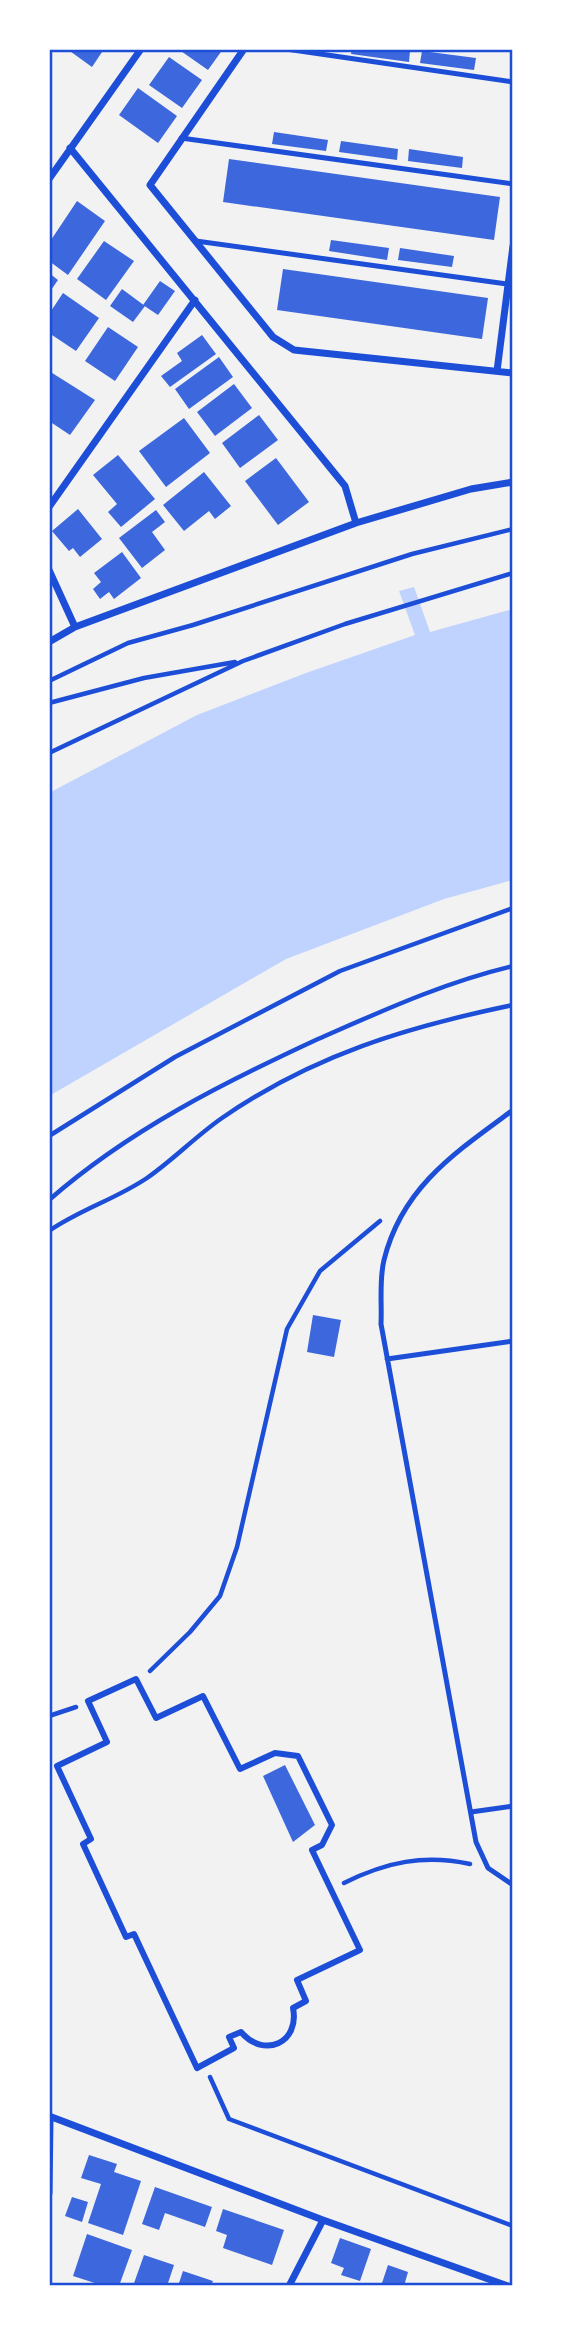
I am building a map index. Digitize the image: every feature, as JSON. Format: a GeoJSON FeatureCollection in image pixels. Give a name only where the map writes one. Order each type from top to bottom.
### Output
{"type":"FeatureCollection","features":[{"type":"Feature","properties":{"kind":"street"},"geometry":{"type":"LineString","coordinates":[[49,179],[141,49]]}},
{"type":"Feature","properties":{"kind":"street"},"geometry":{"type":"LineString","coordinates":[[244,49],[150,185],[273,337],[294,350],[513,373]]}},
{"type":"Feature","properties":{"kind":"street"},"geometry":{"type":"LineString","coordinates":[[70,148],[345,486],[356,523]]}},
{"type":"Feature","properties":{"kind":"street"},"geometry":{"type":"LineString","coordinates":[[496,371],[513,246]]}},
{"type":"Feature","properties":{"kind":"street"},"geometry":{"type":"LineString","coordinates":[[49,507],[195,300]]}},
{"type":"Feature","properties":{"kind":"street"},"geometry":{"type":"LineString","coordinates":[[49,642],[75,627],[356,523],[471,489],[513,482]]}},
{"type":"Feature","properties":{"kind":"street"},"geometry":{"type":"LineString","coordinates":[[49,570],[75,627]]}},
{"type":"Feature","properties":{"kind":"street"},"geometry":{"type":"LineString","coordinates":[[136,1679],[156,1718],[203,1696],[240,1769],[275,1753],[298,1756],[332,1825],[322,1845],[312,1850],[360,1950],[297,1980],[306,2001],[293,2008],[296,2023],[291,2034],[277,2044],[262,2046],[248,2041],[241,2032],[229,2037],[234,2048],[197,2068],[134,1934],[126,1937],[83,1844],[91,1839],[57,1766],[107,1742],[88,1701],[136,1679]]}},
{"type":"Feature","properties":{"kind":"street"},"geometry":{"type":"LineString","coordinates":[[49,2193],[50,2117],[323,2220],[508,2286]]}},
{"type":"Feature","properties":{"kind":"street"},"geometry":{"type":"LineString","coordinates":[[289,2286],[323,2220]]}},
{"type":"Feature","properties":{"kind":"lane"},"geometry":{"type":"LineString","coordinates":[[286,49],[513,82]]}},
{"type":"Feature","properties":{"kind":"lane"},"geometry":{"type":"LineString","coordinates":[[181,138],[513,184]]}},
{"type":"Feature","properties":{"kind":"lane"},"geometry":{"type":"LineString","coordinates":[[195,241],[507,284]]}},
{"type":"Feature","properties":{"kind":"lane"},"geometry":{"type":"LineString","coordinates":[[513,1110],[457,1151],[409,1200],[384,1261],[381,1324],[476,1842],[488,1868],[513,1885]]}},
{"type":"Feature","properties":{"kind":"lane"},"geometry":{"type":"LineString","coordinates":[[387,1359],[513,1341]]}},
{"type":"Feature","properties":{"kind":"lane"},"geometry":{"type":"LineString","coordinates":[[471,1812],[513,1805]]}},
{"type":"Feature","properties":{"kind":"path"},"geometry":{"type":"LineString","coordinates":[[49,681],[128,643],[193,625],[412,554],[513,530]]}},
{"type":"Feature","properties":{"kind":"path"},"geometry":{"type":"LineString","coordinates":[[49,753],[243,661],[359,619],[513,573]]}},
{"type":"Feature","properties":{"kind":"path"},"geometry":{"type":"LineString","coordinates":[[49,703],[144,678],[243,661]]}},
{"type":"Feature","properties":{"kind":"path"},"geometry":{"type":"LineString","coordinates":[[49,1136],[175,1057],[340,971],[513,908]]}},
{"type":"Feature","properties":{"kind":"path"},"geometry":{"type":"LineString","coordinates":[[49,1200],[81,1172],[139,1132],[230,1080],[396,1004],[513,966]]}},
{"type":"Feature","properties":{"kind":"path"},"geometry":{"type":"LineString","coordinates":[[49,1231],[147,1178],[222,1118],[326,1059],[400,1031],[449,1017],[513,1005]]}},
{"type":"Feature","properties":{"kind":"path"},"geometry":{"type":"LineString","coordinates":[[136,1679],[152,1670],[219,1596],[237,1547],[287,1329],[320,1271],[362,1233],[409,1200]]}},
{"type":"Feature","properties":{"kind":"path"},"geometry":{"type":"LineString","coordinates":[[49,1716],[88,1701]]}},
{"type":"Feature","properties":{"kind":"path"},"geometry":{"type":"LineString","coordinates":[[330,1889],[400,1860],[444,1858],[488,1868]]}},
{"type":"Feature","properties":{"kind":"path"},"geometry":{"type":"LineString","coordinates":[[205,2065],[229,2119],[513,2226]]}},
{"type":"Feature","properties":{"kind":"water"},"geometry":{"type":"Polygon","coordinates":[[[414,587],[430,632],[513,609],[513,880],[444,899],[286,959],[49,1096],[49,793],[197,715],[415,635],[399,591],[414,587]]]}},
{"type":"Feature","properties":{"kind":"building"},"geometry":{"type":"Polygon","coordinates":[[[67,49],[104,49],[92,67],[67,49]]]}},
{"type":"Feature","properties":{"kind":"building"},"geometry":{"type":"Polygon","coordinates":[[[178,49],[223,49],[208,70],[178,49]]]}},
{"type":"Feature","properties":{"kind":"building"},"geometry":{"type":"Polygon","coordinates":[[[352,49],[410,51],[409,62],[351,54],[352,49]]]}},
{"type":"Feature","properties":{"kind":"building"},"geometry":{"type":"Polygon","coordinates":[[[422,51],[476,58],[474,70],[420,63],[422,51]]]}},
{"type":"Feature","properties":{"kind":"building"},"geometry":{"type":"Polygon","coordinates":[[[169,57],[202,80],[182,108],[149,85],[169,57]]]}},
{"type":"Feature","properties":{"kind":"building"},"geometry":{"type":"Polygon","coordinates":[[[138,88],[177,116],[158,143],[119,115],[138,88]]]}},
{"type":"Feature","properties":{"kind":"building"},"geometry":{"type":"Polygon","coordinates":[[[274,132],[328,140],[326,151],[272,144],[274,132]]]}},
{"type":"Feature","properties":{"kind":"building"},"geometry":{"type":"Polygon","coordinates":[[[341,141],[398,149],[397,160],[339,152],[341,141]]]}},
{"type":"Feature","properties":{"kind":"building"},"geometry":{"type":"Polygon","coordinates":[[[409,149],[463,157],[462,168],[408,161],[409,149]]]}},
{"type":"Feature","properties":{"kind":"building"},"geometry":{"type":"Polygon","coordinates":[[[229,159],[500,197],[494,240],[223,202],[229,159]]]}},
{"type":"Feature","properties":{"kind":"building"},"geometry":{"type":"Polygon","coordinates":[[[77,201],[105,221],[68,275],[49,261],[49,243],[77,201]]]}},
{"type":"Feature","properties":{"kind":"building"},"geometry":{"type":"Polygon","coordinates":[[[331,240],[389,248],[387,260],[329,251],[331,240]]]}},
{"type":"Feature","properties":{"kind":"building"},"geometry":{"type":"Polygon","coordinates":[[[104,241],[134,261],[106,300],[77,279],[104,241]]]}},
{"type":"Feature","properties":{"kind":"building"},"geometry":{"type":"Polygon","coordinates":[[[400,248],[454,256],[452,267],[398,260],[400,248]]]}},
{"type":"Feature","properties":{"kind":"building"},"geometry":{"type":"Polygon","coordinates":[[[283,269],[488,298],[482,339],[277,310],[283,269]]]}},
{"type":"Feature","properties":{"kind":"building"},"geometry":{"type":"Polygon","coordinates":[[[49,273],[58,280],[49,293],[49,273]]]}},
{"type":"Feature","properties":{"kind":"building"},"geometry":{"type":"Polygon","coordinates":[[[160,281],[175,291],[158,315],[143,305],[160,281]]]}},
{"type":"Feature","properties":{"kind":"building"},"geometry":{"type":"Polygon","coordinates":[[[122,289],[145,306],[133,322],[110,306],[122,289]]]}},
{"type":"Feature","properties":{"kind":"building"},"geometry":{"type":"Polygon","coordinates":[[[63,293],[99,318],[76,351],[49,333],[49,314],[63,293]]]}},
{"type":"Feature","properties":{"kind":"building"},"geometry":{"type":"Polygon","coordinates":[[[108,327],[138,347],[115,381],[85,361],[108,327]]]}},
{"type":"Feature","properties":{"kind":"building"},"geometry":{"type":"Polygon","coordinates":[[[202,335],[216,354],[170,387],[161,376],[182,361],[177,353],[202,335]]]}},
{"type":"Feature","properties":{"kind":"building"},"geometry":{"type":"Polygon","coordinates":[[[219,357],[233,377],[189,409],[175,389],[219,357]]]}},
{"type":"Feature","properties":{"kind":"building"},"geometry":{"type":"Polygon","coordinates":[[[49,371],[95,400],[70,435],[49,421],[49,371]]]}},
{"type":"Feature","properties":{"kind":"building"},"geometry":{"type":"Polygon","coordinates":[[[234,384],[252,408],[215,436],[197,412],[234,384]]]}},
{"type":"Feature","properties":{"kind":"building"},"geometry":{"type":"Polygon","coordinates":[[[259,415],[278,440],[240,468],[222,443],[259,415]]]}},
{"type":"Feature","properties":{"kind":"building"},"geometry":{"type":"Polygon","coordinates":[[[184,418],[210,453],[166,487],[139,451],[184,418]]]}},
{"type":"Feature","properties":{"kind":"building"},"geometry":{"type":"Polygon","coordinates":[[[118,455],[155,499],[121,527],[108,512],[117,504],[93,475],[118,455]]]}},
{"type":"Feature","properties":{"kind":"building"},"geometry":{"type":"Polygon","coordinates":[[[276,458],[309,502],[278,525],[245,481],[276,458]]]}},
{"type":"Feature","properties":{"kind":"building"},"geometry":{"type":"Polygon","coordinates":[[[204,472],[231,506],[215,519],[209,511],[184,531],[163,505],[204,472]]]}},
{"type":"Feature","properties":{"kind":"building"},"geometry":{"type":"Polygon","coordinates":[[[78,509],[102,539],[80,557],[73,548],[69,551],[52,531],[78,509]]]}},
{"type":"Feature","properties":{"kind":"building"},"geometry":{"type":"Polygon","coordinates":[[[156,510],[165,522],[152,532],[165,550],[142,568],[119,538],[156,510]]]}},
{"type":"Feature","properties":{"kind":"building"},"geometry":{"type":"Polygon","coordinates":[[[122,552],[141,578],[114,599],[109,592],[100,599],[93,589],[101,582],[94,573],[122,552]]]}},
{"type":"Feature","properties":{"kind":"building"},"geometry":{"type":"Polygon","coordinates":[[[313,1315],[341,1320],[334,1357],[307,1352],[313,1315]]]}},
{"type":"Feature","properties":{"kind":"building"},"geometry":{"type":"Polygon","coordinates":[[[285,1765],[315,1825],[293,1842],[263,1776],[285,1765]]]}},
{"type":"Feature","properties":{"kind":"building"},"geometry":{"type":"Polygon","coordinates":[[[89,2155],[117,2164],[114,2172],[141,2181],[123,2235],[88,2223],[101,2184],[81,2178],[89,2155]]]}},
{"type":"Feature","properties":{"kind":"building"},"geometry":{"type":"Polygon","coordinates":[[[155,2187],[212,2207],[205,2227],[165,2213],[159,2230],[142,2224],[155,2187]]]}},
{"type":"Feature","properties":{"kind":"building"},"geometry":{"type":"Polygon","coordinates":[[[72,2197],[88,2202],[82,2222],[65,2216],[72,2197]]]}},
{"type":"Feature","properties":{"kind":"building"},"geometry":{"type":"Polygon","coordinates":[[[223,2209],[284,2230],[272,2265],[223,2248],[227,2235],[216,2231],[223,2209]]]}},
{"type":"Feature","properties":{"kind":"building"},"geometry":{"type":"Polygon","coordinates":[[[87,2234],[132,2250],[119,2286],[104,2286],[73,2276],[87,2234]]]}},
{"type":"Feature","properties":{"kind":"building"},"geometry":{"type":"Polygon","coordinates":[[[340,2238],[371,2249],[360,2281],[341,2275],[344,2268],[331,2263],[340,2238]]]}},
{"type":"Feature","properties":{"kind":"building"},"geometry":{"type":"Polygon","coordinates":[[[144,2255],[174,2265],[167,2286],[133,2286],[144,2255]]]}},
{"type":"Feature","properties":{"kind":"building"},"geometry":{"type":"Polygon","coordinates":[[[388,2265],[408,2272],[404,2286],[381,2286],[388,2265]]]}},
{"type":"Feature","properties":{"kind":"building"},"geometry":{"type":"Polygon","coordinates":[[[183,2271],[213,2281],[211,2286],[178,2286],[183,2271]]]}}]}
